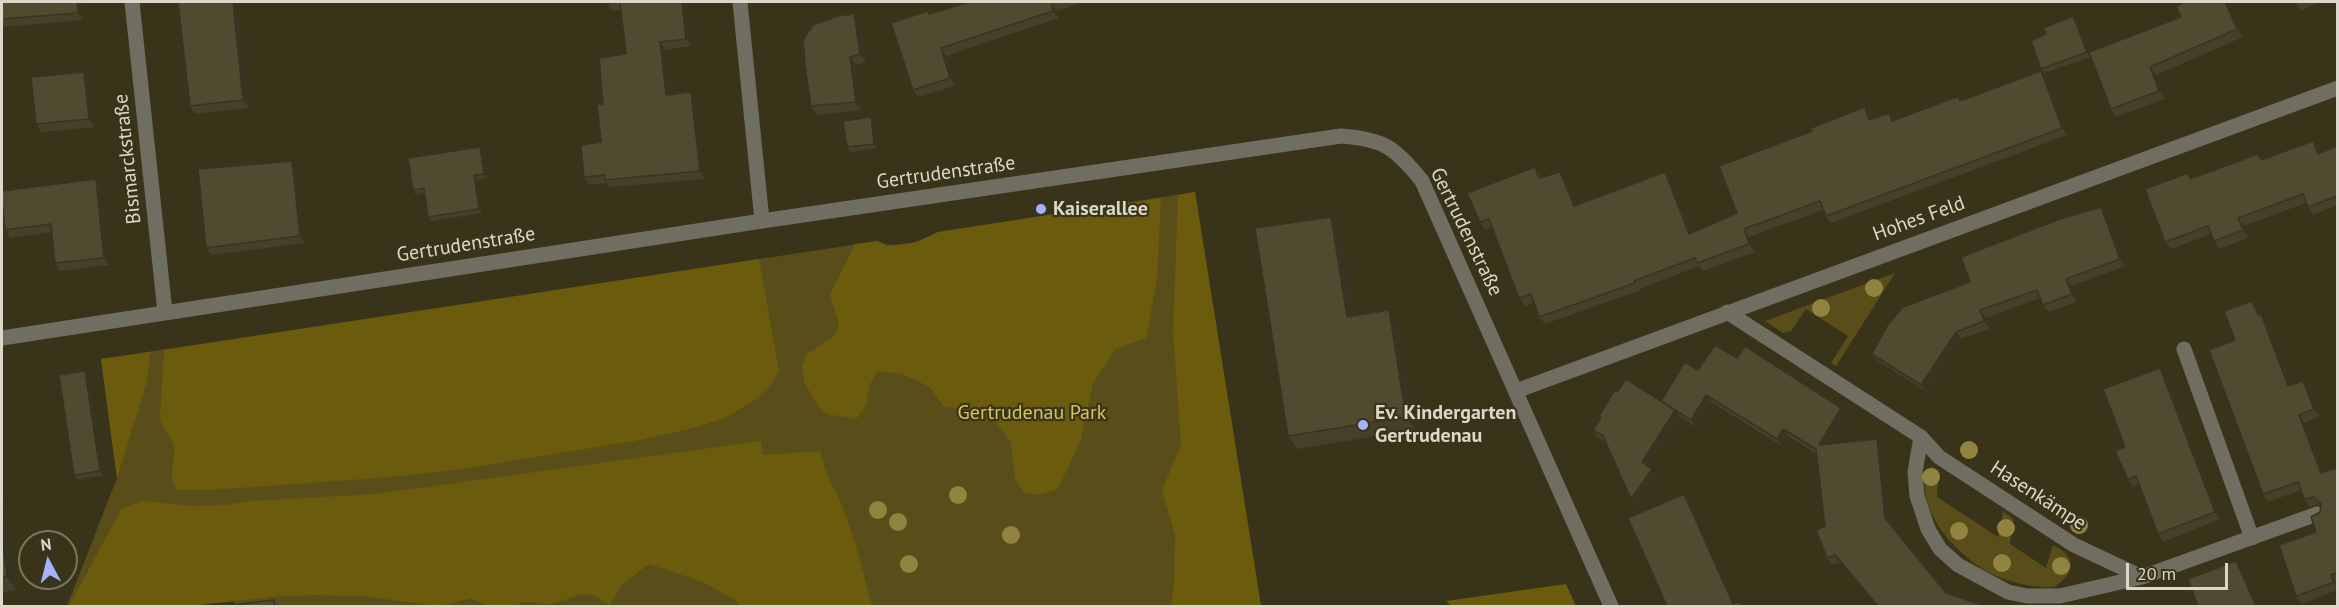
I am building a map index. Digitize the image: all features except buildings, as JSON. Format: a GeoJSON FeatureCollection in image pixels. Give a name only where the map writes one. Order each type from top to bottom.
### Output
{"type":"FeatureCollection","features":[{"type":"Feature","properties":{"kind":"street","name":"Bismarckstraße"},"geometry":{"type":"LineString","coordinates":[[132,2],[165,312]]}},
{"type":"Feature","properties":{"kind":"street"},"geometry":{"type":"LineString","coordinates":[[740,2],[762,221]]}},
{"type":"Feature","properties":{"kind":"street","name":"Hohes Feld"},"geometry":{"type":"LineString","coordinates":[[1516,391],[2337,88]]}},
{"type":"Feature","properties":{"kind":"street","name":"Gertrudenstraße"},"geometry":{"type":"LineString","coordinates":[[2,338],[762,221],[1341,136],[1369,138],[1392,149],[1408,163],[1422,181],[1611,606]]}},
{"type":"Feature","properties":{"kind":"street","name":"Hasenkämpe"},"geometry":{"type":"LineString","coordinates":[[1726,312],[1921,437],[1939,457],[2074,545],[2142,577]]}},
{"type":"Feature","properties":{"kind":"street"},"geometry":{"type":"LineString","coordinates":[[2184,349],[2252,538]]}},
{"type":"Feature","properties":{"kind":"street"},"geometry":{"type":"LineString","coordinates":[[1921,437],[1915,472],[1917,496],[1928,529],[1940,549],[1958,565],[2008,592],[2027,596],[2060,596],[2142,577],[2317,514]]}},
{"type":"Feature","properties":{"kind":"green space","name":"Gertrudenau Park"},"geometry":{"type":"Polygon","coordinates":[[[1195,192],[1261,606],[235,606],[233,600],[190,606],[67,606],[73,590],[78,590],[78,578],[117,478],[101,359],[878,241],[901,245],[938,232],[1195,192]]]}},
{"type":"Feature","properties":{"kind":"green space"},"geometry":{"type":"Polygon","coordinates":[[[1195,192],[1261,606],[1171,606],[1175,535],[1162,490],[1181,445],[1173,332],[1178,195],[1195,192]]]}},
{"type":"Feature","properties":{"kind":"green space"},"geometry":{"type":"Polygon","coordinates":[[[1161,198],[1157,280],[1146,338],[1115,349],[1093,383],[1081,439],[1058,489],[1039,495],[1024,492],[1015,479],[1011,442],[990,414],[943,406],[930,387],[902,374],[878,371],[869,386],[866,405],[856,419],[826,414],[805,384],[802,367],[806,355],[834,336],[839,325],[830,294],[855,244],[878,241],[887,246],[918,242],[938,232],[1161,198]]]}},
{"type":"Feature","properties":{"kind":"green space"},"geometry":{"type":"Polygon","coordinates":[[[759,259],[779,371],[770,386],[756,399],[725,418],[694,428],[634,441],[462,469],[392,477],[211,490],[177,490],[174,484],[172,478],[173,443],[160,417],[164,350],[759,259]]]}},
{"type":"Feature","properties":{"kind":"green space"},"geometry":{"type":"Polygon","coordinates":[[[1895,273],[1836,366],[1831,363],[1848,336],[1806,309],[1791,331],[1783,333],[1765,321],[1895,273]]]}},
{"type":"Feature","properties":{"kind":"green space"},"geometry":{"type":"Polygon","coordinates":[[[150,352],[147,381],[117,478],[101,359],[150,352]]]}},
{"type":"Feature","properties":{"kind":"green space"},"geometry":{"type":"Polygon","coordinates":[[[761,441],[763,455],[820,451],[850,527],[872,606],[740,606],[737,601],[705,583],[649,564],[622,584],[609,606],[601,599],[586,594],[549,604],[528,602],[501,607],[486,605],[471,598],[440,606],[360,596],[312,595],[190,606],[69,606],[122,508],[142,501],[194,506],[375,494],[761,441]]]}},
{"type":"Feature","properties":{"kind":"green space"},"geometry":{"type":"Polygon","coordinates":[[[1932,467],[1939,470],[1937,497],[1998,537],[2003,511],[2013,519],[2010,544],[2046,568],[2053,545],[2061,549],[2070,559],[2071,565],[2061,582],[2054,587],[2038,587],[2007,580],[1992,574],[1966,556],[1942,530],[1927,500],[1925,484],[1928,469],[1932,467]]]}},
{"type":"Feature","properties":{"kind":"green space"},"geometry":{"type":"Polygon","coordinates":[[[1566,584],[1576,606],[1451,606],[1446,601],[1566,584]]]}},
{"type":"Feature","properties":{"kind":"place","name":"Kaiserallee"},"geometry":{"type":"Point","coordinates":[1041,209]}},
{"type":"Feature","properties":{"kind":"place","name":"Ev. Kindergarten Gertrudenau"},"geometry":{"type":"Point","coordinates":[1363,425]}}]}
